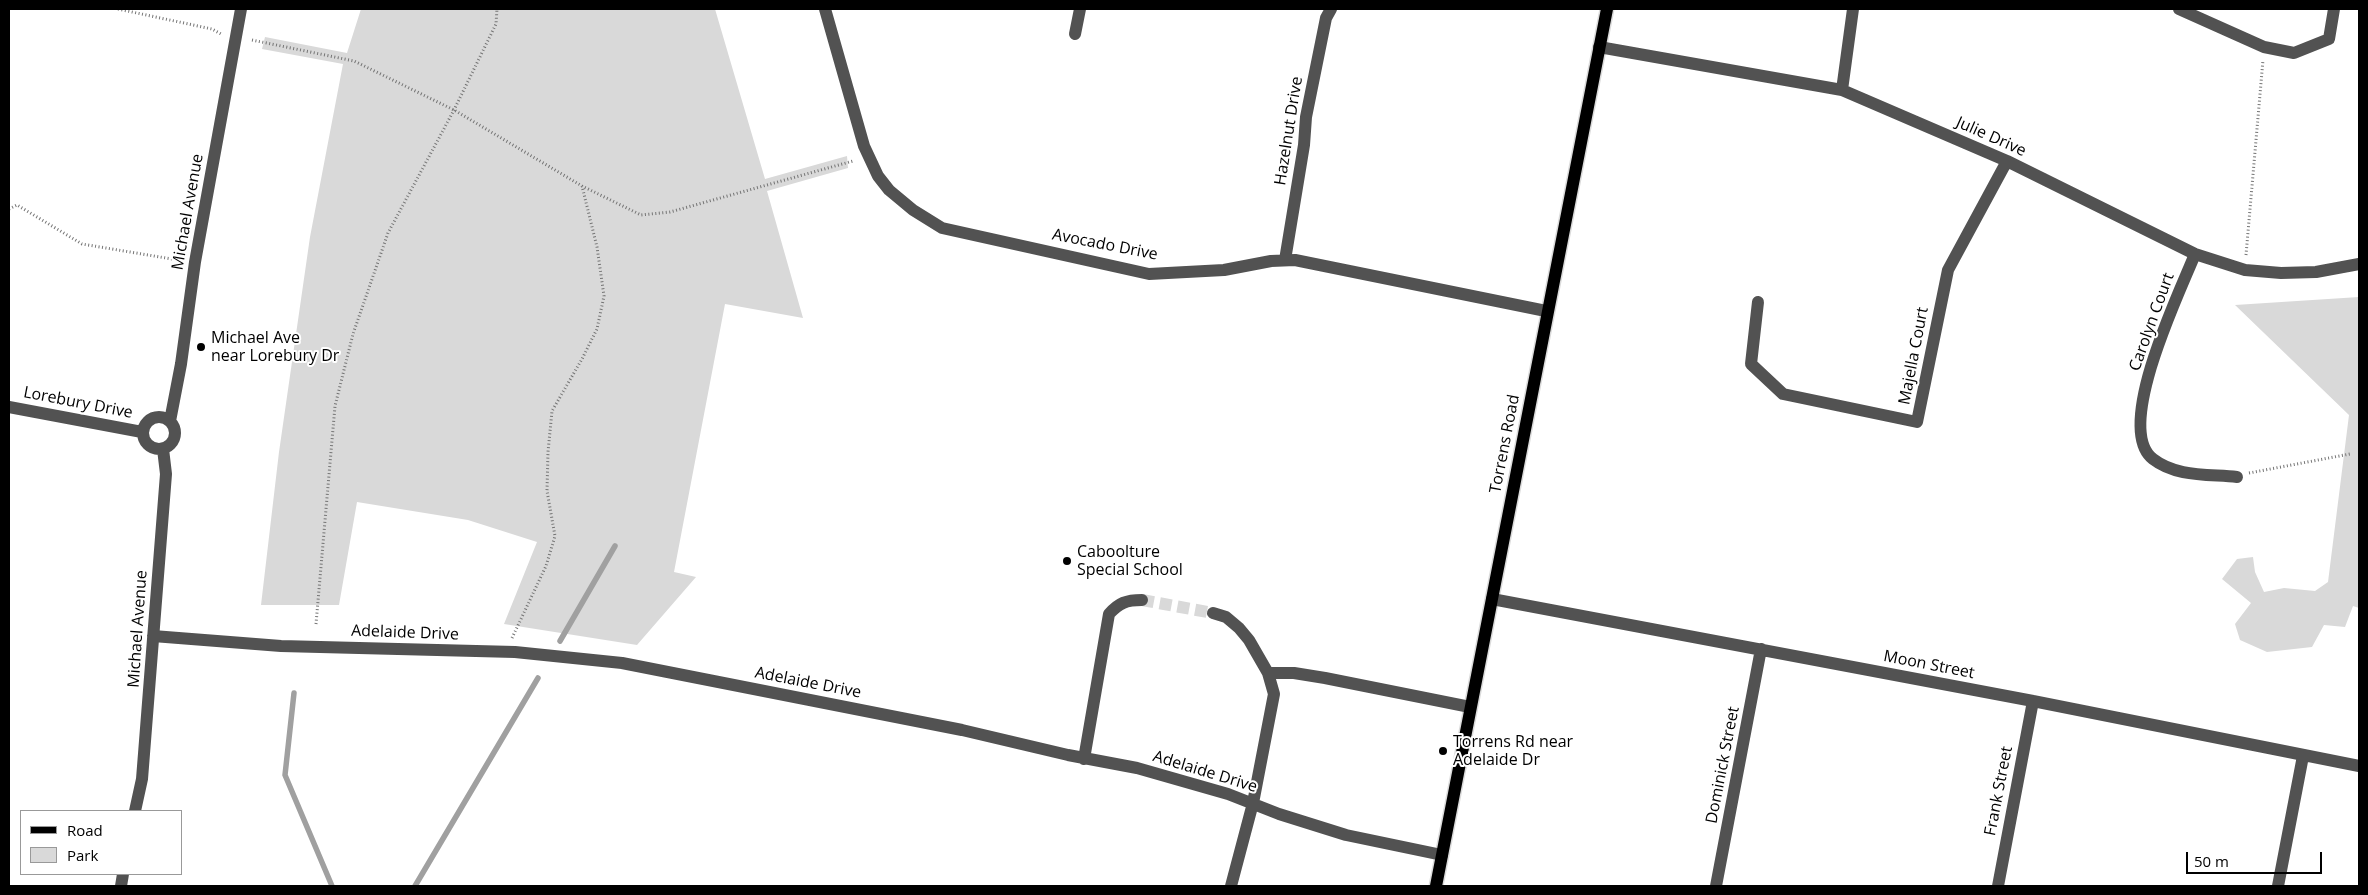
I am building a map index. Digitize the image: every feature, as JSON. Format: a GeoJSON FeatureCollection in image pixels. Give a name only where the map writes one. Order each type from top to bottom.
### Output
{"type":"FeatureCollection","features":[{"type":"Feature","properties":{"kind":"main road","name":"Torrens Road"},"geometry":{"type":"LineString","coordinates":[[1436,886],[1546,310],[1607,9]]}},
{"type":"Feature","properties":{"kind":"street","name":"Michael Avenue"},"geometry":{"type":"LineString","coordinates":[[170,421],[181,364],[195,262],[241,9]]}},
{"type":"Feature","properties":{"kind":"street","name":"Avocado Drive"},"geometry":{"type":"LineString","coordinates":[[825,9],[864,146],[878,176],[889,190],[913,210],[942,228],[1149,274],[1224,270],[1285,260],[1546,310]]}},
{"type":"Feature","properties":{"kind":"street"},"geometry":{"type":"LineString","coordinates":[[1075,34],[1080,9]]}},
{"type":"Feature","properties":{"kind":"street","name":"Hazelnut Drive"},"geometry":{"type":"LineString","coordinates":[[1285,260],[1304,145],[1306,118],[1326,18],[1331,9]]}},
{"type":"Feature","properties":{"kind":"street"},"geometry":{"type":"LineString","coordinates":[[1842,90],[1853,9]]}},
{"type":"Feature","properties":{"kind":"street"},"geometry":{"type":"LineString","coordinates":[[2179,9],[2264,47],[2294,52],[2329,39],[2334,9]]}},
{"type":"Feature","properties":{"kind":"street","name":"Julie Drive"},"geometry":{"type":"LineString","coordinates":[[1599,47],[1842,90],[2007,161],[2195,254],[2245,270],[2281,274],[2316,272],[2359,264]]}},
{"type":"Feature","properties":{"kind":"street","name":"Majella Court"},"geometry":{"type":"LineString","coordinates":[[1758,302],[1751,364],[1783,394],[1917,422],[1948,270],[2007,161]]}},
{"type":"Feature","properties":{"kind":"street","name":"Carolyn Court"},"geometry":{"type":"LineString","coordinates":[[2195,254],[2153,357],[2142,404],[2139,432],[2145,451],[2152,458],[2173,471],[2237,477]]}},
{"type":"Feature","properties":{"kind":"street","name":"Lorebury Drive"},"geometry":{"type":"LineString","coordinates":[[9,407],[142,432]]}},
{"type":"Feature","properties":{"kind":"street"},"geometry":{"type":"LineString","coordinates":[[155,416],[161,416],[170,421],[174,427],[174,437],[169,446],[163,449],[149,446],[143,438],[142,432],[146,422],[155,416]]}},
{"type":"Feature","properties":{"kind":"street","name":"Michael Avenue"},"geometry":{"type":"LineString","coordinates":[[135,810],[142,779],[166,474],[163,449]]}},
{"type":"Feature","properties":{"kind":"street","name":"Moon Street"},"geometry":{"type":"LineString","coordinates":[[1492,599],[2033,701],[2359,766]]}},
{"type":"Feature","properties":{"kind":"street"},"geometry":{"type":"LineString","coordinates":[[1084,759],[1110,614],[1117,604],[1124,601],[1142,600]]}},
{"type":"Feature","properties":{"kind":"street"},"geometry":{"type":"LineString","coordinates":[[1213,613],[1226,617],[1239,628],[1249,640],[1273,684],[1272,708],[1252,803],[1231,886]]}},
{"type":"Feature","properties":{"kind":"street","name":"Adelaide Drive"},"geometry":{"type":"LineString","coordinates":[[153,636],[281,646],[516,652],[595,659],[962,730],[1084,759],[1138,768],[1252,803],[1279,814],[1346,835],[1442,855]]}},
{"type":"Feature","properties":{"kind":"street","name":"Dominick Street"},"geometry":{"type":"LineString","coordinates":[[1716,886],[1761,649]]}},
{"type":"Feature","properties":{"kind":"street"},"geometry":{"type":"LineString","coordinates":[[1268,673],[1294,673],[1324,678],[1470,707]]}},
{"type":"Feature","properties":{"kind":"street","name":"Frank Street"},"geometry":{"type":"LineString","coordinates":[[1998,886],[2033,701]]}},
{"type":"Feature","properties":{"kind":"street"},"geometry":{"type":"LineString","coordinates":[[2278,886],[2303,756]]}},
{"type":"Feature","properties":{"kind":"path"},"geometry":{"type":"LineString","coordinates":[[118,9],[212,29],[220,34]]}},
{"type":"Feature","properties":{"kind":"path"},"geometry":{"type":"LineString","coordinates":[[316,624],[335,406],[353,334],[388,233],[454,110],[496,24],[497,9]]}},
{"type":"Feature","properties":{"kind":"path"},"geometry":{"type":"LineString","coordinates":[[252,40],[354,61],[454,110],[582,186],[642,215],[670,212],[853,161]]}},
{"type":"Feature","properties":{"kind":"path"},"geometry":{"type":"LineString","coordinates":[[2245,270],[2264,47]]}},
{"type":"Feature","properties":{"kind":"path"},"geometry":{"type":"LineString","coordinates":[[510,641],[546,566],[555,536],[548,491],[548,452],[552,411],[597,329],[604,296],[597,247],[582,186]]}},
{"type":"Feature","properties":{"kind":"path"},"geometry":{"type":"LineString","coordinates":[[9,209],[17,205],[82,244],[172,259]]}},
{"type":"Feature","properties":{"kind":"path"},"geometry":{"type":"LineString","coordinates":[[2237,477],[2260,470],[2350,454]]}},
{"type":"Feature","properties":{"kind":"green space"},"geometry":{"type":"Polygon","coordinates":[[[361,9],[715,9],[765,179],[847,156],[848,168],[767,191],[803,318],[725,304],[674,572],[696,577],[637,645],[504,624],[537,542],[468,520],[357,502],[339,605],[261,605],[279,452],[310,237],[343,64],[262,49],[265,37],[347,53],[361,9]]]}},
{"type":"Feature","properties":{"kind":"green space"},"geometry":{"type":"Polygon","coordinates":[[[2359,297],[2359,608],[2353,606],[2345,627],[2324,625],[2312,647],[2267,652],[2240,640],[2235,624],[2251,603],[2222,579],[2237,559],[2253,557],[2255,572],[2264,592],[2284,588],[2315,591],[2328,582],[2349,415],[2235,305],[2359,297]]]}},
{"type":"Feature","properties":{"kind":"waterway"},"geometry":{"type":"LineString","coordinates":[[560,641],[615,546]]}},
{"type":"Feature","properties":{"kind":"waterway"},"geometry":{"type":"LineString","coordinates":[[415,886],[538,678]]}},
{"type":"Feature","properties":{"kind":"waterway"},"geometry":{"type":"LineString","coordinates":[[294,693],[285,775],[332,886]]}},
{"type":"Feature","properties":{"kind":"tunnel"},"geometry":{"type":"LineString","coordinates":[[1142,600],[1213,613]]}},
{"type":"Feature","properties":{"kind":"place","name":"Michael Ave near Lorebury Dr"},"geometry":{"type":"Point","coordinates":[201,347]}},
{"type":"Feature","properties":{"kind":"place","name":"Caboolture Special School"},"geometry":{"type":"Point","coordinates":[1067,561]}},
{"type":"Feature","properties":{"kind":"place","name":"Torrens Rd near Adelaide Dr"},"geometry":{"type":"Point","coordinates":[1443,751]}}]}
